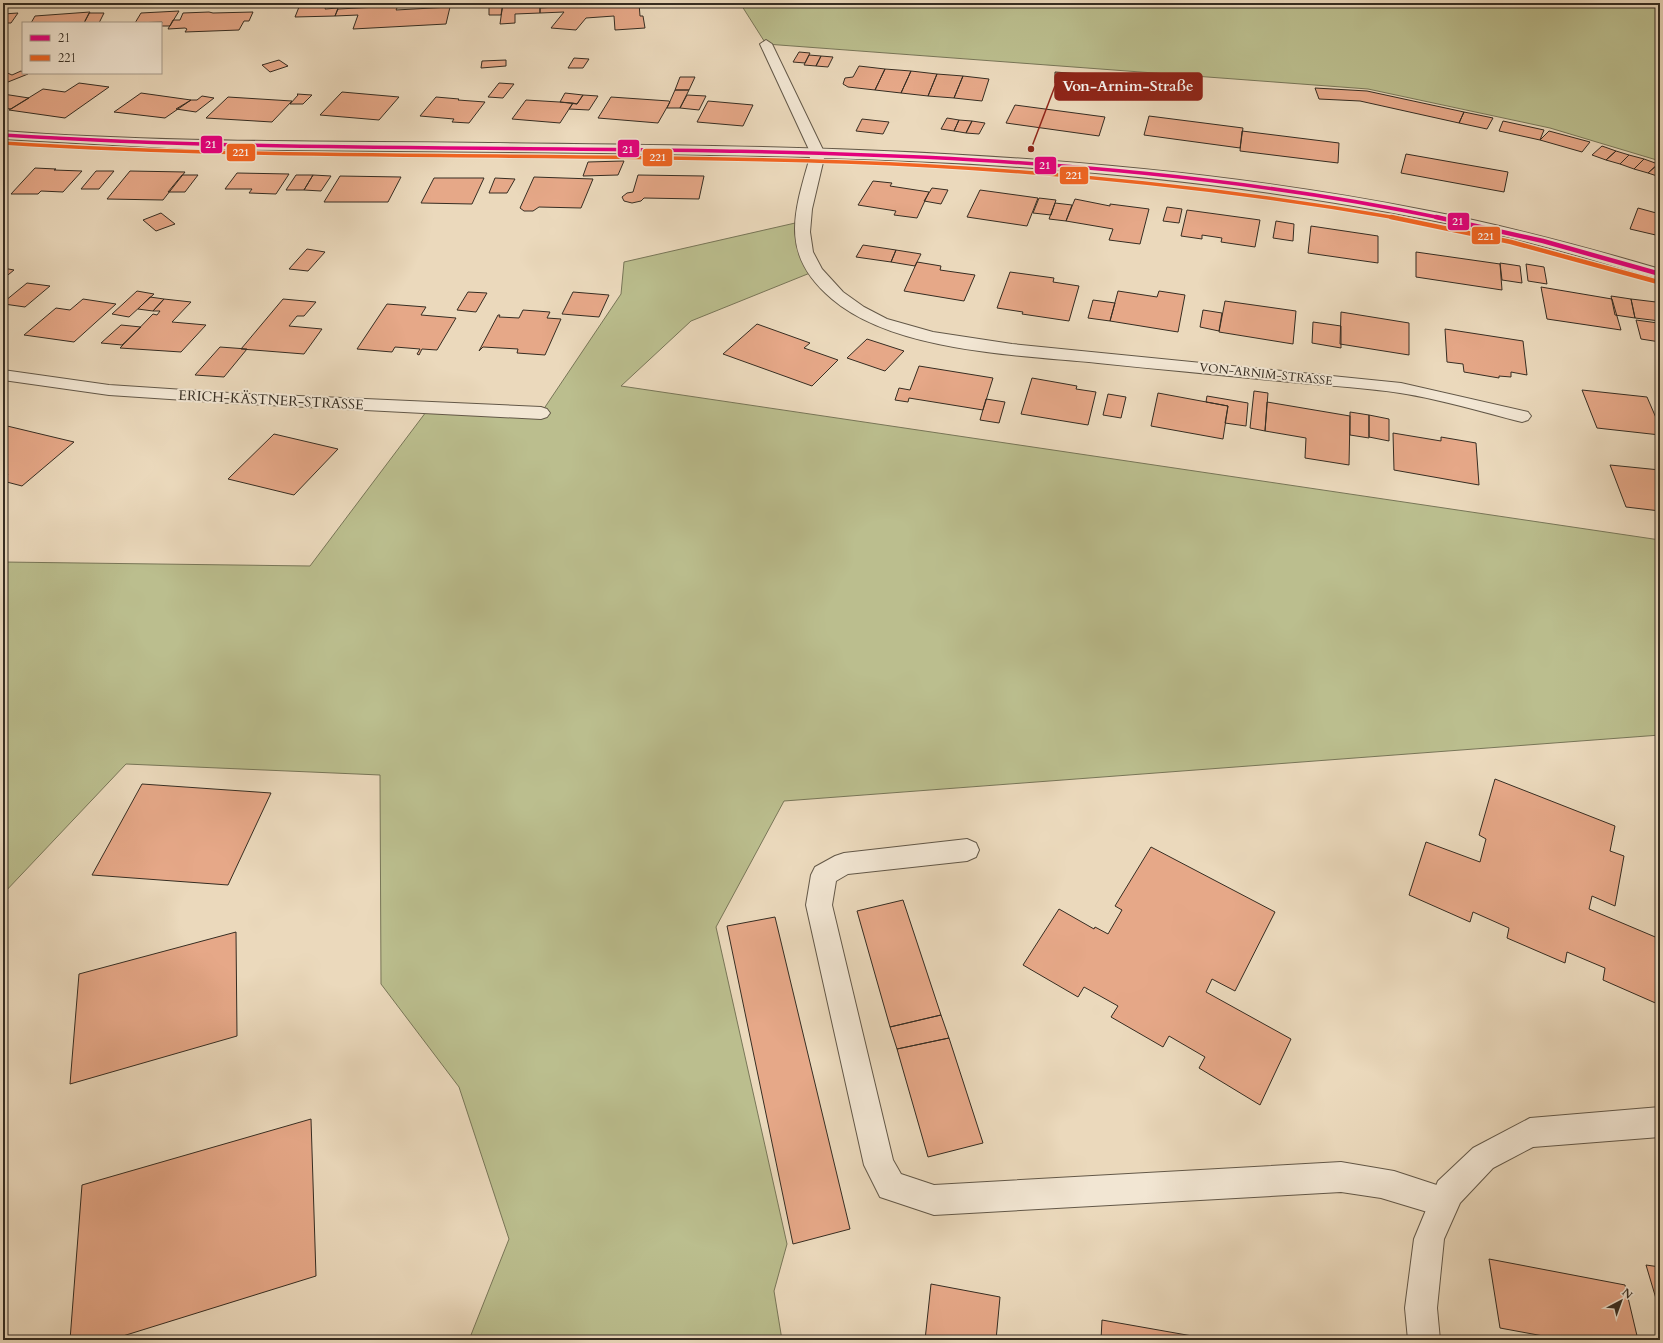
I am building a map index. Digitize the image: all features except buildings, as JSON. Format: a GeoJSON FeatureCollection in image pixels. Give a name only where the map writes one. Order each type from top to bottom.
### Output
{"type":"FeatureCollection","features":[{"type":"Feature","properties":{"kind":"street"},"geometry":{"type":"LineString","coordinates":[[766,44],[818,154]]}},
{"type":"Feature","properties":{"kind":"street"},"geometry":{"type":"LineString","coordinates":[[3,136],[134,143],[678,150],[818,154],[1042,165],[1197,179],[1277,189],[1378,205],[1449,219],[1553,244],[1660,274]]}},
{"type":"Feature","properties":{"kind":"street","name":"VON-ARNIM-STRASSE"},"geometry":{"type":"LineString","coordinates":[[818,154],[808,192],[804,221],[804,249],[811,265],[834,294],[857,310],[882,322],[952,341],[1012,349],[1401,388],[1522,416]]}},
{"type":"Feature","properties":{"kind":"street","name":"ERICH-KÄSTNER-STRASSE"},"geometry":{"type":"LineString","coordinates":[[3,375],[109,390],[230,398],[541,413]]}},
{"type":"Feature","properties":{"kind":"street"},"geometry":{"type":"LineString","coordinates":[[967,850],[844,864],[824,876],[819,905],[879,1164],[891,1186],[934,1200],[1341,1177],[1363,1179],[1399,1187],[1444,1202]]}},
{"type":"Feature","properties":{"kind":"street"},"geometry":{"type":"LineString","coordinates":[[1424,1340],[1422,1308],[1429,1239],[1449,1192],[1483,1158],[1530,1133],[1660,1122]]}},
{"type":"Feature","properties":{"kind":"green space"},"geometry":{"type":"Polygon","coordinates":[[[740,3],[1660,3],[1660,161],[1550,128],[1368,89],[766,44],[740,3]]]}},
{"type":"Feature","properties":{"kind":"green space"},"geometry":{"type":"Polygon","coordinates":[[[804,221],[815,271],[691,321],[621,386],[1660,540],[1660,735],[784,801],[716,927],[787,1244],[774,1291],[782,1340],[469,1340],[509,1239],[459,1087],[381,984],[380,775],[126,764],[3,894],[3,562],[310,566],[429,408],[541,413],[621,294],[624,262],[804,221]]]}},
{"type":"Feature","properties":{"kind":"transit line","name":"21"},"geometry":{"type":"LineString","coordinates":[[3,135],[185,144],[724,150],[958,159],[1076,167],[1192,179],[1308,194],[1424,214],[1543,241],[1660,274]]}},
{"type":"Feature","properties":{"kind":"transit line","name":"221"},"geometry":{"type":"LineString","coordinates":[[3,143],[188,152],[497,155],[845,162],[1077,175],[1193,187],[1308,202],[1422,222],[1541,249],[1658,282]]}},
{"type":"Feature","properties":{"kind":"place","name":"Von-Arnim-Straße"},"geometry":{"type":"Point","coordinates":[1031,149]}}]}
